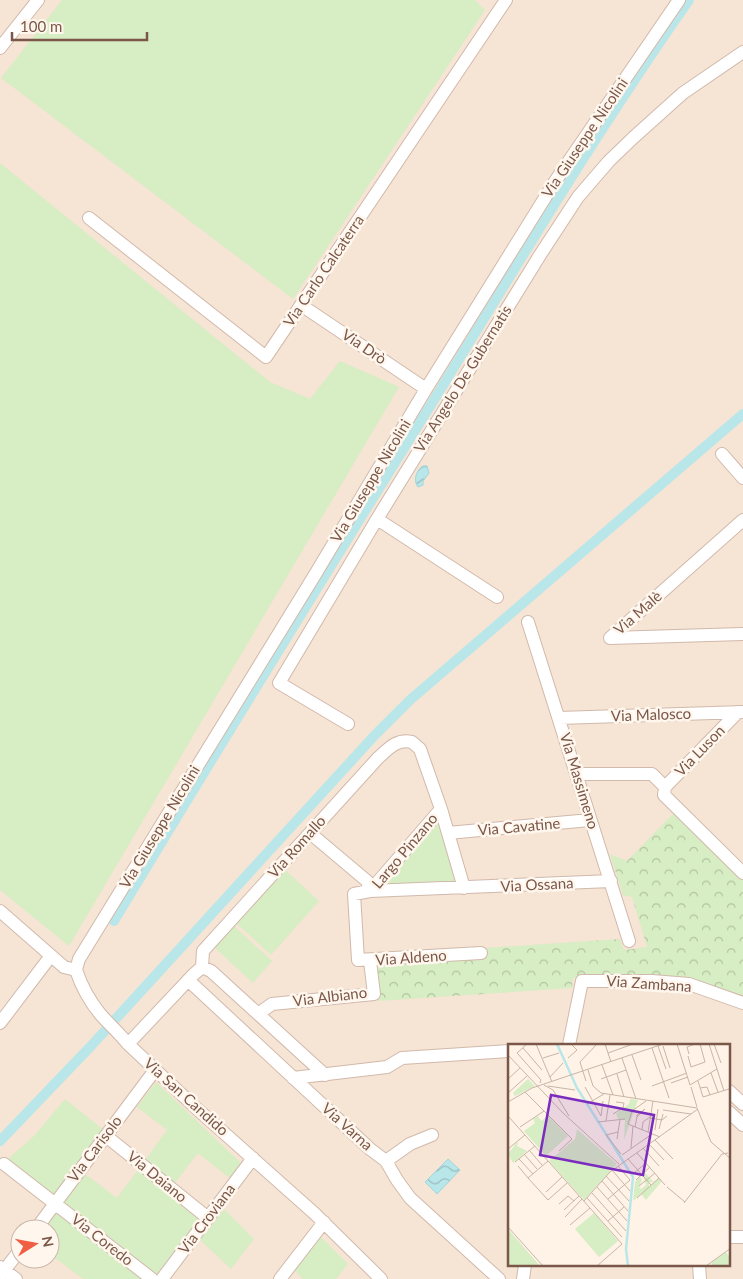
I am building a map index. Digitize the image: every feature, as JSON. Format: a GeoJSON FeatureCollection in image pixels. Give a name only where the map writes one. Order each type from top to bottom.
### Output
{"type":"FeatureCollection","features":[{"type":"Feature","properties":{"kind":"street"},"geometry":{"type":"LineString","coordinates":[[0,48],[38,0]]}},
{"type":"Feature","properties":{"kind":"street","name":"Via Carlo Calcaterra"},"geometry":{"type":"LineString","coordinates":[[89,218],[266,356],[506,0]]}},
{"type":"Feature","properties":{"kind":"street","name":"Via Giuseppe Nicolini"},"geometry":{"type":"LineString","coordinates":[[76,970],[79,959],[316,573],[426,389],[556,180],[678,0]]}},
{"type":"Feature","properties":{"kind":"street","name":"Via Angelo De Gubernatis"},"geometry":{"type":"LineString","coordinates":[[348,724],[279,683],[377,519],[540,255],[578,197],[628,143],[683,93],[743,52]]}},
{"type":"Feature","properties":{"kind":"street","name":"Via Drò"},"geometry":{"type":"LineString","coordinates":[[301,305],[426,389]]}},
{"type":"Feature","properties":{"kind":"street"},"geometry":{"type":"LineString","coordinates":[[722,454],[743,478]]}},
{"type":"Feature","properties":{"kind":"street"},"geometry":{"type":"LineString","coordinates":[[377,519],[497,596]]}},
{"type":"Feature","properties":{"kind":"street","name":"Via Malè"},"geometry":{"type":"LineString","coordinates":[[743,520],[610,638],[743,634]]}},
{"type":"Feature","properties":{"kind":"street","name":"Via Massimeno"},"geometry":{"type":"LineString","coordinates":[[528,622],[629,941]]}},
{"type":"Feature","properties":{"kind":"street","name":"Via Malosco"},"geometry":{"type":"LineString","coordinates":[[559,718],[740,712]]}},
{"type":"Feature","properties":{"kind":"street","name":"Via Luson"},"geometry":{"type":"LineString","coordinates":[[576,774],[652,774],[665,787],[740,712]]}},
{"type":"Feature","properties":{"kind":"street","name":"Via Romallo"},"geometry":{"type":"LineString","coordinates":[[202,967],[203,951],[378,758],[393,745],[400,741],[408,741],[415,744],[420,750],[441,809]]}},
{"type":"Feature","properties":{"kind":"street"},"geometry":{"type":"LineString","coordinates":[[665,787],[664,795],[743,873]]}},
{"type":"Feature","properties":{"kind":"street"},"geometry":{"type":"LineString","coordinates":[[441,809],[464,888]]}},
{"type":"Feature","properties":{"kind":"street","name":"Largo Pinzano"},"geometry":{"type":"LineString","coordinates":[[370,891],[441,809]]}},
{"type":"Feature","properties":{"kind":"street","name":"Via Cavatine"},"geometry":{"type":"LineString","coordinates":[[448,833],[590,820]]}},
{"type":"Feature","properties":{"kind":"street"},"geometry":{"type":"LineString","coordinates":[[310,833],[367,881],[370,891]]}},
{"type":"Feature","properties":{"kind":"street","name":"Via Ossana"},"geometry":{"type":"LineString","coordinates":[[464,888],[611,881]]}},
{"type":"Feature","properties":{"kind":"street","name":"Largo Pinzano"},"geometry":{"type":"LineString","coordinates":[[370,891],[464,888]]}},
{"type":"Feature","properties":{"kind":"street","name":"Via Aldeno"},"geometry":{"type":"LineString","coordinates":[[370,891],[354,894],[358,960],[370,961],[481,953]]}},
{"type":"Feature","properties":{"kind":"street"},"geometry":{"type":"LineString","coordinates":[[0,911],[50,957],[64,967],[76,970]]}},
{"type":"Feature","properties":{"kind":"street"},"geometry":{"type":"LineString","coordinates":[[0,1023],[50,957]]}},
{"type":"Feature","properties":{"kind":"street","name":"Via Albiano"},"geometry":{"type":"LineString","coordinates":[[258,1014],[272,1004],[374,994],[370,961]]}},
{"type":"Feature","properties":{"kind":"street"},"geometry":{"type":"LineString","coordinates":[[128,1044],[202,967],[211,971],[325,1075]]}},
{"type":"Feature","properties":{"kind":"street","name":"Via San Candido"},"geometry":{"type":"LineString","coordinates":[[76,970],[80,981],[101,1015],[120,1033],[128,1044],[324,1222],[381,1279]]}},
{"type":"Feature","properties":{"kind":"street","name":"Via Varna"},"geometry":{"type":"LineString","coordinates":[[188,980],[370,1149],[386,1161],[396,1180],[410,1198],[499,1279]]}},
{"type":"Feature","properties":{"kind":"street","name":"Via Zambana"},"geometry":{"type":"LineString","coordinates":[[569,1044],[582,980],[652,981],[689,984],[743,1003]]}},
{"type":"Feature","properties":{"kind":"street"},"geometry":{"type":"LineString","coordinates":[[294,1078],[387,1067],[402,1058],[508,1051]]}},
{"type":"Feature","properties":{"kind":"street","name":"Via Carisolo"},"geometry":{"type":"LineString","coordinates":[[44,1219],[155,1070]]}},
{"type":"Feature","properties":{"kind":"street"},"geometry":{"type":"LineString","coordinates":[[730,1092],[743,1104]]}},
{"type":"Feature","properties":{"kind":"street"},"geometry":{"type":"LineString","coordinates":[[730,1113],[743,1125]]}},
{"type":"Feature","properties":{"kind":"street"},"geometry":{"type":"LineString","coordinates":[[386,1161],[410,1144],[432,1134]]}},
{"type":"Feature","properties":{"kind":"street","name":"Via Daiano"},"geometry":{"type":"LineString","coordinates":[[106,1136],[208,1218]]}},
{"type":"Feature","properties":{"kind":"street","name":"Via Croviana"},"geometry":{"type":"LineString","coordinates":[[162,1279],[253,1158]]}},
{"type":"Feature","properties":{"kind":"street","name":"Via Coredo"},"geometry":{"type":"LineString","coordinates":[[4,1164],[152,1279]]}},
{"type":"Feature","properties":{"kind":"street"},"geometry":{"type":"LineString","coordinates":[[280,1279],[324,1222]]}},
{"type":"Feature","properties":{"kind":"street"},"geometry":{"type":"LineString","coordinates":[[730,1238],[743,1237]]}},
{"type":"Feature","properties":{"kind":"street"},"geometry":{"type":"LineString","coordinates":[[523,1279],[525,1266]]}},
{"type":"Feature","properties":{"kind":"street"},"geometry":{"type":"LineString","coordinates":[[699,1266],[700,1279]]}},
{"type":"Feature","properties":{"kind":"street"},"geometry":{"type":"LineString","coordinates":[[2,1271],[16,1279]]}},
{"type":"Feature","properties":{"kind":"shaded area"},"geometry":{"type":"Polygon","coordinates":[[[0,0],[743,0],[743,1279],[0,1279],[0,0]]]}},
{"type":"Feature","properties":{"kind":"green space"},"geometry":{"type":"Polygon","coordinates":[[[62,0],[475,0],[485,10],[293,299],[1,78],[62,0]]]}},
{"type":"Feature","properties":{"kind":"green space"},"geometry":{"type":"Polygon","coordinates":[[[0,163],[270,382],[310,399],[340,361],[399,387],[69,946],[0,890],[0,163]]]}},
{"type":"Feature","properties":{"kind":"green space"},"geometry":{"type":"Polygon","coordinates":[[[675,812],[743,879],[743,999],[656,978],[573,978],[572,988],[378,1001],[376,972],[379,964],[485,955],[485,948],[620,939],[624,950],[647,947],[632,897],[623,895],[610,854],[627,861],[675,812]]]}},
{"type":"Feature","properties":{"kind":"green space"},"geometry":{"type":"Polygon","coordinates":[[[439,820],[457,882],[378,886],[439,820]]]}},
{"type":"Feature","properties":{"kind":"green space"},"geometry":{"type":"Polygon","coordinates":[[[284,869],[319,901],[271,955],[236,923],[284,869]]]}},
{"type":"Feature","properties":{"kind":"green space"},"geometry":{"type":"Polygon","coordinates":[[[233,925],[272,961],[253,983],[213,946],[233,925]]]}},
{"type":"Feature","properties":{"kind":"green space"},"geometry":{"type":"Polygon","coordinates":[[[156,1082],[243,1165],[232,1180],[198,1153],[175,1183],[146,1159],[167,1130],[137,1107],[156,1082]]]}},
{"type":"Feature","properties":{"kind":"green space"},"geometry":{"type":"Polygon","coordinates":[[[65,1099],[105,1131],[54,1196],[8,1159],[34,1136],[65,1099]]]}},
{"type":"Feature","properties":{"kind":"green space"},"geometry":{"type":"Polygon","coordinates":[[[140,1167],[203,1219],[158,1278],[63,1203],[85,1174],[117,1198],[140,1167]]]}},
{"type":"Feature","properties":{"kind":"green space"},"geometry":{"type":"Polygon","coordinates":[[[224,1209],[254,1239],[231,1269],[200,1240],[224,1209]]]}},
{"type":"Feature","properties":{"kind":"green space"},"geometry":{"type":"Polygon","coordinates":[[[57,1210],[146,1279],[83,1279],[60,1262],[60,1219],[50,1219],[57,1210]]]}},
{"type":"Feature","properties":{"kind":"green space"},"geometry":{"type":"Polygon","coordinates":[[[320,1236],[348,1264],[336,1279],[303,1279],[294,1270],[320,1236]]]}},
{"type":"Feature","properties":{"kind":"water"},"geometry":{"type":"Polygon","coordinates":[[[423,466],[427,466],[429,473],[423,481],[423,485],[418,487],[416,485],[416,476],[423,466]]]}},
{"type":"Feature","properties":{"kind":"water"},"geometry":{"type":"Polygon","coordinates":[[[448,1159],[460,1170],[437,1194],[425,1182],[448,1159]]]}},
{"type":"Feature","properties":{"kind":"waterway"},"geometry":{"type":"LineString","coordinates":[[114,921],[274,658],[560,196],[623,97],[689,0]]}},
{"type":"Feature","properties":{"kind":"waterway"},"geometry":{"type":"LineString","coordinates":[[0,1141],[91,1046],[374,736],[410,700],[743,414]]}}]}
